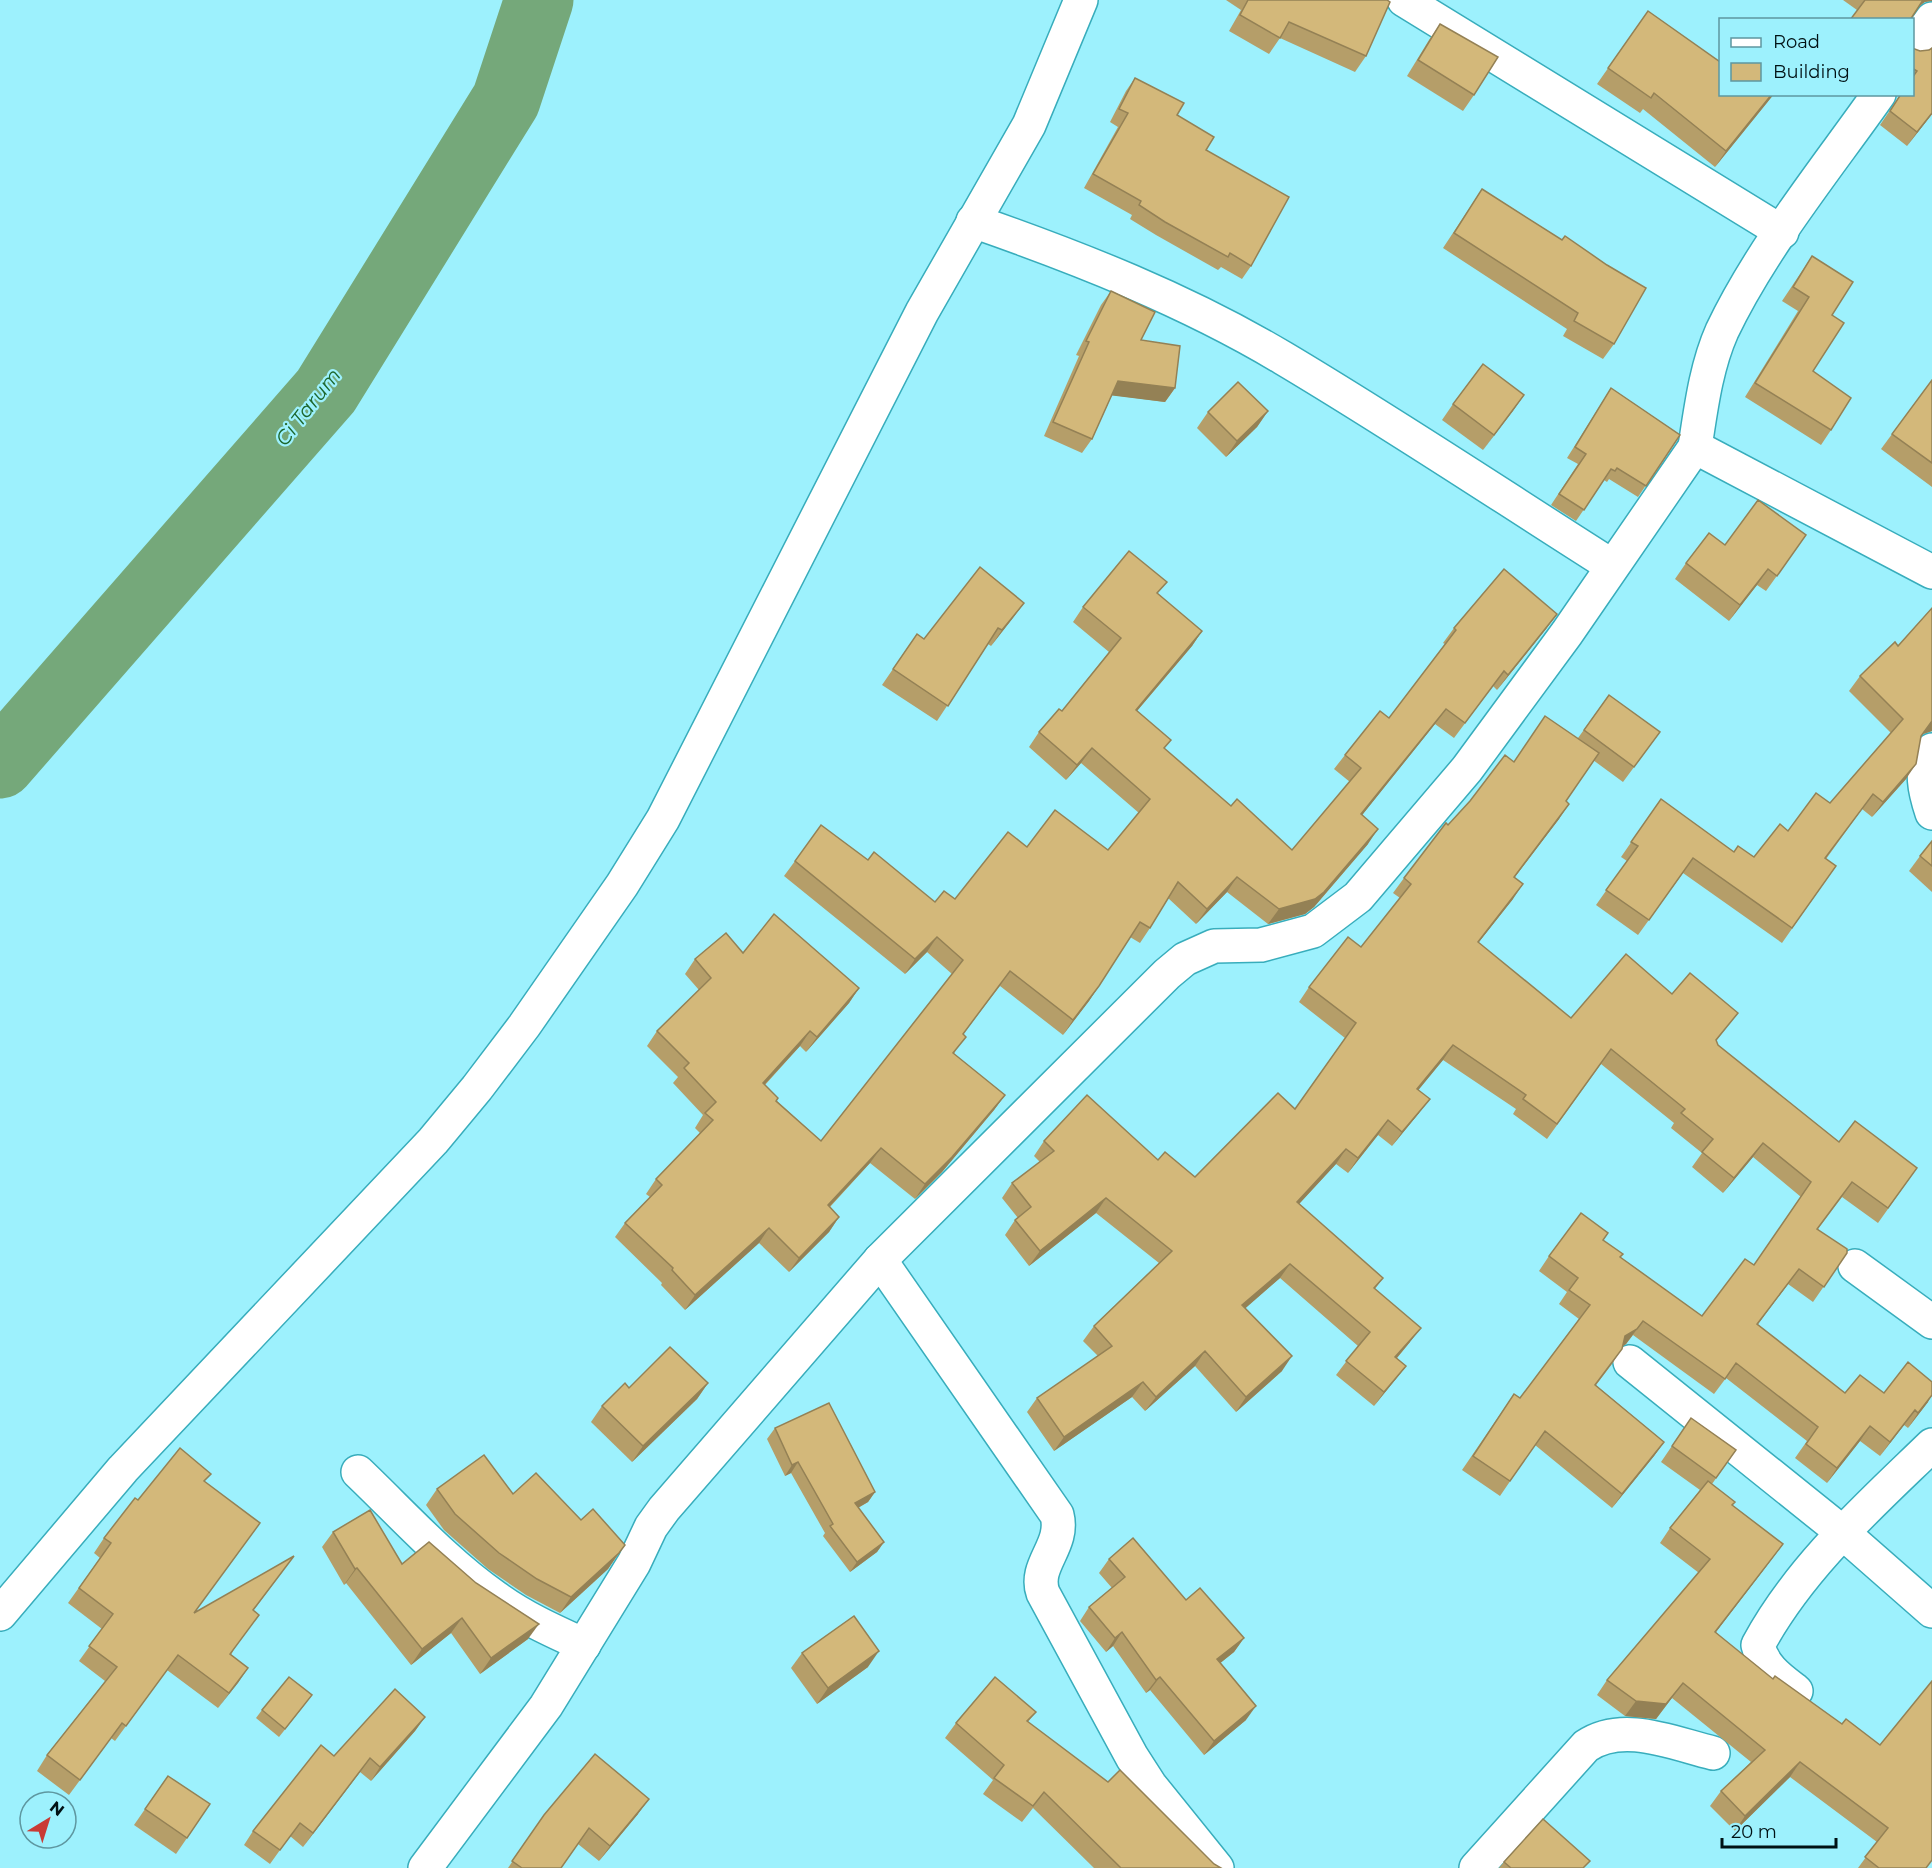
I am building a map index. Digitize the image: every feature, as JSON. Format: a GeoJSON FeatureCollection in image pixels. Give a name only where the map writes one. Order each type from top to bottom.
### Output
{"type":"FeatureCollection","features":[{"type":"Feature","properties":{"kind":"street"},"geometry":{"type":"LineString","coordinates":[[0,1614],[123,1469],[433,1141],[524,1026],[622,885],[663,819],[922,312],[1029,126],[1081,0]]}},
{"type":"Feature","properties":{"kind":"street"},"geometry":{"type":"LineString","coordinates":[[1404,0],[1782,232]]}},
{"type":"Feature","properties":{"kind":"street"},"geometry":{"type":"LineString","coordinates":[[1914,44],[1932,19]]}},
{"type":"Feature","properties":{"kind":"street"},"geometry":{"type":"LineString","coordinates":[[425,1868],[546,1706],[664,1509],[880,1260],[1167,974],[1185,959],[1214,946],[1261,945],[1313,931],[1358,897],[1467,769],[1567,633],[1695,447],[1705,388],[1722,332],[1782,232],[1878,96]]}},
{"type":"Feature","properties":{"kind":"street"},"geometry":{"type":"LineString","coordinates":[[973,221],[1069,254],[1167,298],[1281,357],[1612,566]]}},
{"type":"Feature","properties":{"kind":"street"},"geometry":{"type":"LineString","coordinates":[[1695,447],[1932,572]]}},
{"type":"Feature","properties":{"kind":"street"},"geometry":{"type":"LineString","coordinates":[[1932,750],[1926,759],[1924,788],[1932,813]]}},
{"type":"Feature","properties":{"kind":"street"},"geometry":{"type":"LineString","coordinates":[[880,1260],[1057,1515],[1059,1537],[1041,1578],[1043,1593],[1132,1757],[1150,1785],[1217,1868]]}},
{"type":"Feature","properties":{"kind":"street"},"geometry":{"type":"LineString","coordinates":[[1856,1266],[1932,1322]]}},
{"type":"Feature","properties":{"kind":"street"},"geometry":{"type":"LineString","coordinates":[[1630,1362],[1842,1532],[1932,1611]]}},
{"type":"Feature","properties":{"kind":"street"},"geometry":{"type":"LineString","coordinates":[[1796,1691],[1774,1675],[1761,1658],[1758,1645],[1770,1622],[1842,1532],[1932,1445]]}},
{"type":"Feature","properties":{"kind":"street"},"geometry":{"type":"LineString","coordinates":[[358,1472],[454,1564],[494,1597],[543,1627],[584,1645]]}},
{"type":"Feature","properties":{"kind":"street"},"geometry":{"type":"LineString","coordinates":[[1476,1868],[1586,1746],[1598,1738],[1609,1734],[1627,1733],[1713,1753]]}},
{"type":"Feature","properties":{"kind":"building"},"geometry":{"type":"Polygon","coordinates":[[[1248,0],[1387,0],[1390,2],[1366,56],[1289,22],[1280,38],[1240,15],[1248,0]]]}},
{"type":"Feature","properties":{"kind":"building"},"geometry":{"type":"Polygon","coordinates":[[[1865,0],[1923,0],[1911,18],[1852,18],[1865,0]]]}},
{"type":"Feature","properties":{"kind":"building"},"geometry":{"type":"Polygon","coordinates":[[[1648,11],[1719,61],[1719,96],[1770,96],[1726,151],[1654,93],[1651,98],[1608,68],[1648,11]]]}},
{"type":"Feature","properties":{"kind":"building"},"geometry":{"type":"Polygon","coordinates":[[[1440,24],[1498,57],[1474,95],[1418,60],[1440,24]]]}},
{"type":"Feature","properties":{"kind":"building"},"geometry":{"type":"Polygon","coordinates":[[[1932,48],[1932,113],[1917,132],[1890,111],[1900,96],[1914,96],[1914,75],[1917,71],[1914,69],[1914,49],[1920,51],[1932,48]]]}},
{"type":"Feature","properties":{"kind":"building"},"geometry":{"type":"Polygon","coordinates":[[[1135,78],[1184,103],[1177,115],[1214,137],[1206,150],[1289,197],[1251,266],[1230,253],[1228,257],[1165,222],[1139,205],[1141,201],[1093,174],[1128,113],[1119,109],[1135,78]]]}},
{"type":"Feature","properties":{"kind":"building"},"geometry":{"type":"Polygon","coordinates":[[[1482,189],[1562,240],[1565,236],[1646,288],[1614,344],[1574,321],[1578,313],[1454,233],[1482,189]]]}},
{"type":"Feature","properties":{"kind":"building"},"geometry":{"type":"Polygon","coordinates":[[[1812,256],[1853,282],[1832,315],[1844,323],[1813,371],[1851,398],[1831,430],[1755,383],[1809,297],[1793,287],[1812,256]]]}},
{"type":"Feature","properties":{"kind":"building"},"geometry":{"type":"Polygon","coordinates":[[[1111,291],[1155,312],[1141,340],[1180,346],[1175,388],[1118,381],[1092,439],[1053,422],[1089,342],[1086,341],[1111,291]]]}},
{"type":"Feature","properties":{"kind":"building"},"geometry":{"type":"Polygon","coordinates":[[[1483,364],[1524,395],[1494,435],[1453,404],[1483,364]]]}},
{"type":"Feature","properties":{"kind":"building"},"geometry":{"type":"Polygon","coordinates":[[[1932,380],[1932,463],[1892,434],[1932,380]]]}},
{"type":"Feature","properties":{"kind":"building"},"geometry":{"type":"Polygon","coordinates":[[[1238,382],[1268,411],[1237,441],[1208,412],[1238,382]]]}},
{"type":"Feature","properties":{"kind":"building"},"geometry":{"type":"Polygon","coordinates":[[[1611,388],[1680,435],[1646,486],[1617,468],[1615,471],[1611,469],[1584,510],[1559,494],[1586,454],[1575,447],[1611,388]]]}},
{"type":"Feature","properties":{"kind":"building"},"geometry":{"type":"Polygon","coordinates":[[[1758,500],[1806,535],[1777,576],[1768,569],[1740,605],[1686,563],[1709,533],[1725,545],[1758,500]]]}},
{"type":"Feature","properties":{"kind":"building"},"geometry":{"type":"Polygon","coordinates":[[[1129,551],[1167,582],[1157,593],[1202,631],[1136,710],[1171,740],[1164,748],[1231,806],[1237,799],[1292,850],[1361,768],[1345,755],[1380,711],[1389,718],[1456,630],[1454,628],[1504,569],[1557,614],[1508,675],[1504,671],[1465,723],[1446,709],[1361,814],[1378,829],[1324,892],[1315,899],[1279,909],[1237,877],[1207,909],[1178,882],[1150,928],[1140,922],[1099,986],[1073,1020],[1010,971],[963,1034],[966,1037],[953,1053],[1005,1095],[952,1157],[925,1184],[881,1148],[828,1205],[839,1217],[799,1258],[769,1228],[695,1295],[672,1270],[673,1268],[625,1223],[662,1185],[656,1179],[713,1120],[705,1113],[716,1102],[684,1068],[689,1063],[657,1031],[711,978],[695,959],[726,933],[743,953],[774,914],[859,988],[817,1037],[810,1031],[763,1083],[778,1098],[776,1101],[821,1141],[963,960],[937,937],[915,959],[795,861],[821,825],[868,860],[874,852],[935,902],[944,891],[955,899],[1008,832],[1027,847],[1055,810],[1108,850],[1150,799],[1092,748],[1077,765],[1039,732],[1059,709],[1062,711],[1121,638],[1083,607],[1129,551]]]}},
{"type":"Feature","properties":{"kind":"building"},"geometry":{"type":"Polygon","coordinates":[[[980,567],[1024,603],[1002,630],[998,628],[948,706],[893,669],[917,634],[924,639],[980,567]]]}},
{"type":"Feature","properties":{"kind":"building"},"geometry":{"type":"Polygon","coordinates":[[[1932,608],[1932,721],[1921,736],[1916,764],[1883,802],[1873,794],[1825,858],[1836,866],[1792,928],[1693,858],[1649,920],[1606,890],[1638,846],[1631,842],[1661,799],[1734,852],[1738,846],[1754,857],[1780,824],[1788,831],[1816,793],[1830,803],[1903,719],[1860,676],[1895,642],[1898,646],[1932,608]]]}},
{"type":"Feature","properties":{"kind":"building"},"geometry":{"type":"Polygon","coordinates":[[[1609,695],[1660,732],[1634,767],[1584,730],[1609,695]]]}},
{"type":"Feature","properties":{"kind":"building"},"geometry":{"type":"Polygon","coordinates":[[[1545,716],[1599,753],[1566,801],[1569,804],[1514,877],[1523,884],[1478,942],[1571,1018],[1626,954],[1672,994],[1690,973],[1738,1013],[1716,1040],[1718,1045],[1839,1142],[1855,1121],[1917,1168],[1888,1208],[1852,1182],[1817,1229],[1847,1249],[1847,1253],[1824,1287],[1799,1269],[1757,1324],[1845,1393],[1860,1375],[1884,1393],[1908,1362],[1932,1382],[1932,1395],[1918,1413],[1915,1410],[1890,1442],[1870,1426],[1837,1468],[1806,1444],[1818,1427],[1736,1363],[1725,1379],[1643,1321],[1637,1329],[1625,1336],[1622,1349],[1595,1385],[1664,1442],[1622,1494],[1545,1431],[1510,1481],[1473,1456],[1514,1394],[1520,1398],[1590,1305],[1569,1290],[1578,1278],[1549,1256],[1581,1213],[1608,1233],[1603,1240],[1623,1254],[1620,1257],[1702,1316],[1745,1259],[1754,1265],[1811,1182],[1763,1143],[1734,1178],[1702,1152],[1713,1139],[1681,1113],[1685,1109],[1611,1049],[1557,1124],[1523,1099],[1526,1095],[1453,1045],[1417,1089],[1430,1099],[1402,1132],[1388,1120],[1358,1158],[1346,1149],[1297,1202],[1383,1278],[1374,1288],[1421,1328],[1395,1357],[1406,1366],[1384,1392],[1346,1361],[1370,1332],[1290,1264],[1242,1305],[1292,1356],[1246,1397],[1205,1351],[1156,1397],[1143,1382],[1064,1437],[1037,1398],[1112,1346],[1094,1326],[1172,1251],[1106,1198],[1040,1251],[1015,1220],[1031,1207],[1012,1183],[1054,1151],[1044,1141],[1087,1095],[1158,1160],[1165,1152],[1195,1177],[1278,1093],[1295,1109],[1356,1023],[1309,987],[1348,937],[1361,947],[1411,884],[1404,878],[1446,823],[1448,825],[1470,801],[1505,755],[1514,762],[1545,716]]]}},
{"type":"Feature","properties":{"kind":"building"},"geometry":{"type":"Polygon","coordinates":[[[1932,841],[1932,866],[1920,856],[1932,841]]]}},
{"type":"Feature","properties":{"kind":"building"},"geometry":{"type":"Polygon","coordinates":[[[670,1347],[708,1383],[643,1446],[602,1406],[625,1383],[629,1388],[670,1347]]]}},
{"type":"Feature","properties":{"kind":"building"},"geometry":{"type":"Polygon","coordinates":[[[829,1403],[875,1492],[855,1503],[884,1542],[857,1562],[830,1526],[833,1524],[798,1462],[792,1465],[775,1428],[829,1403]]]}},
{"type":"Feature","properties":{"kind":"building"},"geometry":{"type":"Polygon","coordinates":[[[1691,1418],[1736,1450],[1716,1478],[1672,1446],[1691,1418]]]}},
{"type":"Feature","properties":{"kind":"building"},"geometry":{"type":"Polygon","coordinates":[[[180,1448],[211,1474],[204,1481],[260,1523],[194,1613],[294,1556],[253,1610],[259,1615],[230,1654],[248,1668],[229,1693],[178,1655],[126,1726],[122,1723],[80,1780],[47,1755],[117,1667],[89,1646],[113,1614],[79,1588],[111,1543],[104,1538],[135,1498],[138,1500],[180,1448]]]}},
{"type":"Feature","properties":{"kind":"building"},"geometry":{"type":"Polygon","coordinates":[[[484,1455],[513,1494],[536,1473],[581,1520],[593,1509],[625,1545],[571,1597],[537,1579],[499,1553],[455,1514],[437,1489],[484,1455]]]}},
{"type":"Feature","properties":{"kind":"building"},"geometry":{"type":"Polygon","coordinates":[[[1708,1481],[1735,1502],[1732,1505],[1783,1544],[1715,1632],[1773,1679],[1775,1676],[1842,1724],[1846,1719],[1880,1745],[1932,1681],[1932,1860],[1926,1868],[1879,1868],[1865,1857],[1888,1828],[1800,1762],[1745,1816],[1721,1791],[1765,1750],[1683,1683],[1666,1704],[1636,1701],[1607,1680],[1710,1559],[1670,1528],[1708,1481]]]}},
{"type":"Feature","properties":{"kind":"building"},"geometry":{"type":"Polygon","coordinates":[[[370,1510],[402,1564],[429,1542],[476,1583],[539,1624],[491,1658],[462,1618],[422,1649],[357,1568],[355,1569],[333,1532],[370,1510]]]}},
{"type":"Feature","properties":{"kind":"building"},"geometry":{"type":"Polygon","coordinates":[[[1133,1538],[1186,1600],[1200,1588],[1244,1638],[1217,1659],[1256,1706],[1214,1741],[1160,1677],[1156,1680],[1122,1632],[1115,1638],[1089,1607],[1125,1577],[1109,1559],[1133,1538]]]}},
{"type":"Feature","properties":{"kind":"building"},"geometry":{"type":"Polygon","coordinates":[[[854,1616],[879,1651],[828,1688],[802,1653],[854,1616]]]}},
{"type":"Feature","properties":{"kind":"building"},"geometry":{"type":"Polygon","coordinates":[[[289,1677],[312,1695],[285,1729],[262,1710],[289,1677]]]}},
{"type":"Feature","properties":{"kind":"building"},"geometry":{"type":"Polygon","coordinates":[[[995,1677],[1036,1712],[1027,1721],[1108,1782],[1120,1770],[1214,1864],[1221,1868],[1121,1868],[1044,1792],[1033,1806],[994,1778],[1004,1765],[956,1723],[995,1677]]]}},
{"type":"Feature","properties":{"kind":"building"},"geometry":{"type":"Polygon","coordinates":[[[395,1689],[425,1717],[380,1767],[370,1758],[313,1833],[300,1823],[280,1850],[253,1831],[321,1745],[334,1756],[395,1689]]]}},
{"type":"Feature","properties":{"kind":"building"},"geometry":{"type":"Polygon","coordinates":[[[595,1754],[649,1799],[610,1846],[589,1828],[561,1868],[522,1868],[512,1861],[544,1815],[595,1754]]]}},
{"type":"Feature","properties":{"kind":"building"},"geometry":{"type":"Polygon","coordinates":[[[168,1776],[210,1804],[187,1838],[145,1809],[168,1776]]]}},
{"type":"Feature","properties":{"kind":"building"},"geometry":{"type":"Polygon","coordinates":[[[1543,1819],[1590,1861],[1583,1868],[1511,1868],[1504,1862],[1543,1819]]]}},
{"type":"Feature","properties":{"kind":"waterway","name":"Ci Tarum"},"geometry":{"type":"LineString","coordinates":[[0,764],[326,391],[506,100],[539,0]]}}]}
